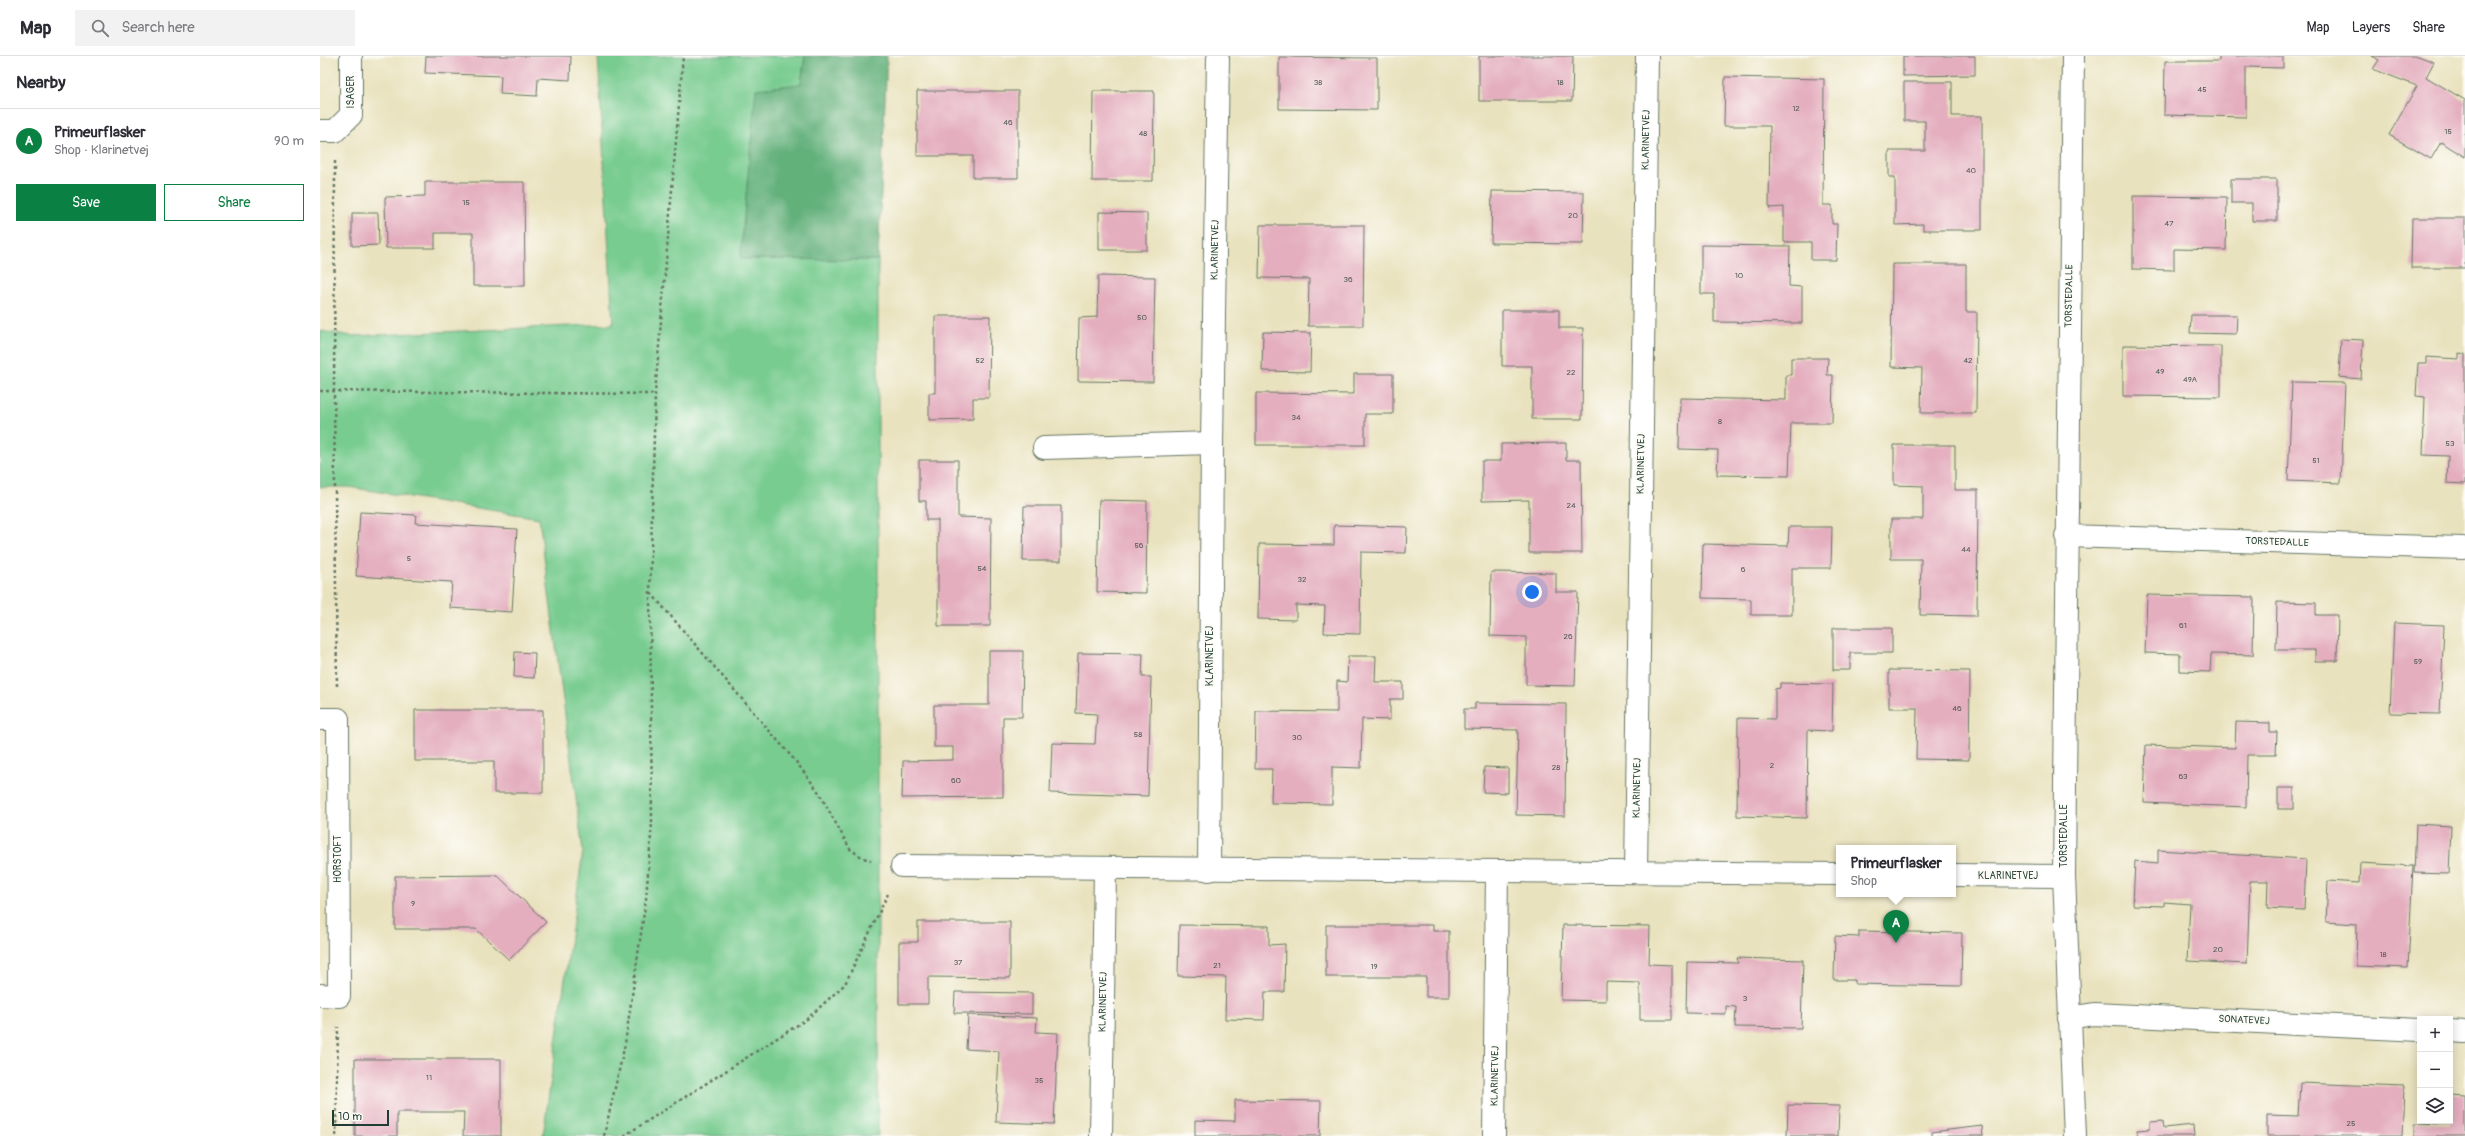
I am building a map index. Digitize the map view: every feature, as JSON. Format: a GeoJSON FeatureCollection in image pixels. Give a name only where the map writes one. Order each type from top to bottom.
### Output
{"type":"FeatureCollection","features":[{"type":"Feature","properties":{"kind":"street","name":"ISAGER"},"geometry":{"type":"LineString","coordinates":[[328,131],[351,115],[351,56]]}},
{"type":"Feature","properties":{"kind":"street","name":"KLARINETVEJ"},"geometry":{"type":"LineString","coordinates":[[1636,872],[1647,56]]}},
{"type":"Feature","properties":{"kind":"street","name":"TORSTEDALLE"},"geometry":{"type":"LineString","coordinates":[[2073,56],[2066,536],[2064,876],[2069,1018],[2076,1136]]}},
{"type":"Feature","properties":{"kind":"street","name":"KLARINETVEJ"},"geometry":{"type":"LineString","coordinates":[[1209,870],[1212,443],[1218,58]]}},
{"type":"Feature","properties":{"kind":"street"},"geometry":{"type":"LineString","coordinates":[[1044,448],[1212,443]]}},
{"type":"Feature","properties":{"kind":"street","name":"TORSTEDALLE"},"geometry":{"type":"LineString","coordinates":[[2066,536],[2463,548]]}},
{"type":"Feature","properties":{"kind":"street","name":"HORSTOFT"},"geometry":{"type":"LineString","coordinates":[[329,719],[330,996]]}},
{"type":"Feature","properties":{"kind":"street"},"geometry":{"type":"LineString","coordinates":[[902,866],[1209,870],[1836,874]]}},
{"type":"Feature","properties":{"kind":"street","name":"KLARINETVEJ"},"geometry":{"type":"LineString","coordinates":[[1101,1136],[1105,868]]}},
{"type":"Feature","properties":{"kind":"street","name":"KLARINETVEJ"},"geometry":{"type":"LineString","coordinates":[[1494,1136],[1497,871]]}},
{"type":"Feature","properties":{"kind":"street","name":"KLARINETVEJ"},"geometry":{"type":"LineString","coordinates":[[1956,875],[2064,876]]}},
{"type":"Feature","properties":{"kind":"street","name":"SONATEVEJ"},"geometry":{"type":"LineString","coordinates":[[2069,1018],[2094,1014],[2417,1030]]}},
{"type":"Feature","properties":{"kind":"street"},"geometry":{"type":"LineString","coordinates":[[2453,1031],[2465,1032]]}},
{"type":"Feature","properties":{"kind":"path"},"geometry":{"type":"LineString","coordinates":[[604,1136],[625,1044],[646,899],[652,822],[650,593],[654,394],[683,56]]}},
{"type":"Feature","properties":{"kind":"path"},"geometry":{"type":"LineString","coordinates":[[328,131],[334,392],[329,719]]}},
{"type":"Feature","properties":{"kind":"path"},"geometry":{"type":"LineString","coordinates":[[320,391],[654,394]]}},
{"type":"Feature","properties":{"kind":"path"},"geometry":{"type":"LineString","coordinates":[[624,1136],[807,1019],[845,984],[902,866],[863,858],[850,849],[818,791],[797,763],[650,593]]}},
{"type":"Feature","properties":{"kind":"path"},"geometry":{"type":"LineString","coordinates":[[330,996],[336,1136]]}},
{"type":"Feature","properties":{"kind":"green space"},"geometry":{"type":"Polygon","coordinates":[[[598,56],[805,56],[801,84],[741,259],[878,260],[878,1136],[543,1136],[583,851],[539,518],[349,487],[320,487],[320,331],[352,336],[613,324],[598,56]]]}},
{"type":"Feature","properties":{"kind":"green space"},"geometry":{"type":"Polygon","coordinates":[[[805,56],[887,56],[878,260],[740,259],[756,89],[801,84],[805,56]]]}},
{"type":"Feature","properties":{"kind":"building"},"geometry":{"type":"Polygon","coordinates":[[[426,56],[571,56],[570,80],[538,78],[537,96],[500,94],[501,76],[425,73],[426,56]]]}},
{"type":"Feature","properties":{"kind":"building"},"geometry":{"type":"Polygon","coordinates":[[[1479,56],[1573,56],[1572,101],[1479,101],[1479,56]]]}},
{"type":"Feature","properties":{"kind":"building"},"geometry":{"type":"Polygon","coordinates":[[[1903,56],[1975,56],[1975,75],[1903,76],[1903,56]]]}},
{"type":"Feature","properties":{"kind":"building"},"geometry":{"type":"Polygon","coordinates":[[[2219,56],[2283,56],[2283,68],[2246,67],[2246,117],[2164,115],[2165,61],[2219,61],[2219,56]]]}},
{"type":"Feature","properties":{"kind":"building"},"geometry":{"type":"Polygon","coordinates":[[[2372,56],[2418,56],[2434,62],[2426,77],[2465,100],[2465,157],[2441,142],[2431,159],[2389,135],[2417,86],[2373,69],[2379,60],[2372,56]]]}},
{"type":"Feature","properties":{"kind":"building"},"geometry":{"type":"Polygon","coordinates":[[[1279,57],[1377,58],[1377,110],[1279,109],[1279,57]]]}},
{"type":"Feature","properties":{"kind":"building"},"geometry":{"type":"Polygon","coordinates":[[[1725,77],[1824,79],[1823,205],[1832,205],[1832,224],[1837,224],[1836,260],[1811,260],[1811,242],[1784,242],[1784,207],[1769,208],[1770,126],[1724,126],[1725,77]]]}},
{"type":"Feature","properties":{"kind":"building"},"geometry":{"type":"Polygon","coordinates":[[[1904,82],[1952,82],[1952,116],[1982,116],[1982,230],[1923,230],[1923,224],[1895,225],[1895,177],[1889,177],[1889,151],[1925,151],[1925,121],[1904,121],[1904,82]]]}},
{"type":"Feature","properties":{"kind":"building"},"geometry":{"type":"Polygon","coordinates":[[[917,91],[1018,91],[1018,178],[973,178],[973,156],[917,156],[917,91]]]}},
{"type":"Feature","properties":{"kind":"building"},"geometry":{"type":"Polygon","coordinates":[[[1093,91],[1154,91],[1153,181],[1092,181],[1093,91]]]}},
{"type":"Feature","properties":{"kind":"building"},"geometry":{"type":"Polygon","coordinates":[[[2231,179],[2277,179],[2277,221],[2252,221],[2252,203],[2231,203],[2231,179]]]}},
{"type":"Feature","properties":{"kind":"building"},"geometry":{"type":"Polygon","coordinates":[[[425,182],[524,182],[525,286],[473,286],[473,233],[435,233],[435,248],[386,248],[385,197],[425,196],[425,182]]]}},
{"type":"Feature","properties":{"kind":"building"},"geometry":{"type":"Polygon","coordinates":[[[1492,191],[1584,192],[1583,244],[1491,243],[1492,191]]]}},
{"type":"Feature","properties":{"kind":"building"},"geometry":{"type":"Polygon","coordinates":[[[2133,196],[2227,197],[2226,250],[2174,249],[2174,270],[2133,269],[2133,196]]]}},
{"type":"Feature","properties":{"kind":"building"},"geometry":{"type":"Polygon","coordinates":[[[1099,212],[1147,213],[1147,250],[1099,250],[1099,212]]]}},
{"type":"Feature","properties":{"kind":"building"},"geometry":{"type":"Polygon","coordinates":[[[352,213],[378,213],[379,245],[352,246],[352,213]]]}},
{"type":"Feature","properties":{"kind":"building"},"geometry":{"type":"Polygon","coordinates":[[[2412,218],[2465,218],[2465,268],[2411,268],[2412,218]]]}},
{"type":"Feature","properties":{"kind":"building"},"geometry":{"type":"Polygon","coordinates":[[[1260,225],[1364,225],[1363,326],[1308,326],[1309,279],[1259,278],[1260,225]]]}},
{"type":"Feature","properties":{"kind":"building"},"geometry":{"type":"Polygon","coordinates":[[[1701,245],[1790,246],[1789,286],[1802,287],[1802,323],[1714,322],[1714,294],[1701,294],[1701,245]]]}},
{"type":"Feature","properties":{"kind":"building"},"geometry":{"type":"Polygon","coordinates":[[[1892,264],[1966,264],[1966,312],[1977,312],[1976,413],[1921,413],[1922,368],[1891,367],[1892,264]]]}},
{"type":"Feature","properties":{"kind":"building"},"geometry":{"type":"Polygon","coordinates":[[[1098,276],[1155,277],[1153,382],[1078,381],[1079,318],[1097,317],[1098,276]]]}},
{"type":"Feature","properties":{"kind":"building"},"geometry":{"type":"Polygon","coordinates":[[[1502,310],[1559,310],[1559,328],[1583,328],[1582,419],[1532,419],[1532,366],[1502,366],[1502,310]]]}},
{"type":"Feature","properties":{"kind":"building"},"geometry":{"type":"Polygon","coordinates":[[[2191,315],[2237,315],[2236,334],[2190,333],[2191,315]]]}},
{"type":"Feature","properties":{"kind":"building"},"geometry":{"type":"Polygon","coordinates":[[[935,316],[990,316],[989,398],[973,398],[973,419],[929,420],[929,393],[935,393],[935,316]]]}},
{"type":"Feature","properties":{"kind":"building"},"geometry":{"type":"Polygon","coordinates":[[[1263,332],[1311,333],[1310,372],[1262,371],[1263,332]]]}},
{"type":"Feature","properties":{"kind":"building"},"geometry":{"type":"Polygon","coordinates":[[[2341,339],[2363,340],[2361,379],[2339,377],[2341,339]]]}},
{"type":"Feature","properties":{"kind":"building"},"geometry":{"type":"Polygon","coordinates":[[[2123,345],[2221,346],[2221,397],[2123,396],[2123,345]]]}},
{"type":"Feature","properties":{"kind":"building"},"geometry":{"type":"Polygon","coordinates":[[[2459,353],[2465,354],[2465,484],[2447,483],[2448,456],[2423,455],[2425,397],[2416,396],[2418,363],[2426,363],[2426,357],[2459,359],[2459,353]]]}},
{"type":"Feature","properties":{"kind":"building"},"geometry":{"type":"Polygon","coordinates":[[[1791,358],[1828,358],[1827,375],[1833,375],[1832,423],[1791,423],[1789,476],[1717,475],[1718,450],[1679,449],[1680,398],[1786,400],[1786,375],[1791,375],[1791,358]]]}},
{"type":"Feature","properties":{"kind":"building"},"geometry":{"type":"Polygon","coordinates":[[[1354,374],[1393,374],[1393,414],[1365,414],[1365,445],[1256,445],[1256,393],[1354,394],[1354,374]]]}},
{"type":"Feature","properties":{"kind":"building"},"geometry":{"type":"Polygon","coordinates":[[[2292,382],[2345,383],[2341,483],[2288,481],[2292,382]]]}},
{"type":"Feature","properties":{"kind":"building"},"geometry":{"type":"Polygon","coordinates":[[[1566,443],[1566,460],[1581,460],[1582,553],[1529,553],[1529,500],[1482,501],[1482,461],[1501,461],[1501,444],[1566,443]]]}},
{"type":"Feature","properties":{"kind":"building"},"geometry":{"type":"Polygon","coordinates":[[[1894,445],[1955,445],[1955,490],[1978,490],[1977,616],[1920,615],[1921,559],[1891,559],[1891,519],[1923,519],[1923,486],[1894,485],[1894,445]]]}},
{"type":"Feature","properties":{"kind":"building"},"geometry":{"type":"Polygon","coordinates":[[[919,460],[958,460],[958,517],[991,518],[990,626],[938,626],[938,520],[926,520],[926,501],[919,501],[919,460]]]}},
{"type":"Feature","properties":{"kind":"building"},"geometry":{"type":"Polygon","coordinates":[[[1099,500],[1147,501],[1146,593],[1097,592],[1099,500]]]}},
{"type":"Feature","properties":{"kind":"building"},"geometry":{"type":"Polygon","coordinates":[[[1024,506],[1061,506],[1061,561],[1023,561],[1024,506]]]}},
{"type":"Feature","properties":{"kind":"building"},"geometry":{"type":"Polygon","coordinates":[[[360,512],[416,515],[415,523],[517,529],[512,612],[450,608],[452,582],[356,576],[360,512]]]}},
{"type":"Feature","properties":{"kind":"building"},"geometry":{"type":"Polygon","coordinates":[[[1334,525],[1407,527],[1406,553],[1361,552],[1360,634],[1324,633],[1325,606],[1296,605],[1296,620],[1258,619],[1259,544],[1334,545],[1334,525]]]}},
{"type":"Feature","properties":{"kind":"building"},"geometry":{"type":"Polygon","coordinates":[[[1789,527],[1832,527],[1831,568],[1792,568],[1792,615],[1751,615],[1751,599],[1702,598],[1703,544],[1788,546],[1789,527]]]}},
{"type":"Feature","properties":{"kind":"building"},"geometry":{"type":"Polygon","coordinates":[[[1491,572],[1556,573],[1556,592],[1578,592],[1575,686],[1526,685],[1526,637],[1490,636],[1491,572]]]}},
{"type":"Feature","properties":{"kind":"building"},"geometry":{"type":"Polygon","coordinates":[[[2147,595],[2254,597],[2253,655],[2211,654],[2210,672],[2180,671],[2180,654],[2145,653],[2147,595]]]}},
{"type":"Feature","properties":{"kind":"building"},"geometry":{"type":"Polygon","coordinates":[[[2277,602],[2316,603],[2316,615],[2338,615],[2337,661],[2315,661],[2315,650],[2276,650],[2277,602]]]}},
{"type":"Feature","properties":{"kind":"building"},"geometry":{"type":"Polygon","coordinates":[[[2394,623],[2444,625],[2440,714],[2390,713],[2394,623]]]}},
{"type":"Feature","properties":{"kind":"building"},"geometry":{"type":"Polygon","coordinates":[[[1833,628],[1892,628],[1892,653],[1850,653],[1850,670],[1833,670],[1833,628]]]}},
{"type":"Feature","properties":{"kind":"building"},"geometry":{"type":"Polygon","coordinates":[[[989,651],[1023,651],[1022,717],[1003,717],[1003,797],[902,798],[903,761],[953,760],[953,747],[934,747],[934,705],[989,705],[989,651]]]}},
{"type":"Feature","properties":{"kind":"building"},"geometry":{"type":"Polygon","coordinates":[[[515,652],[535,653],[534,678],[514,677],[515,652]]]}},
{"type":"Feature","properties":{"kind":"building"},"geometry":{"type":"Polygon","coordinates":[[[1078,653],[1143,654],[1142,677],[1151,677],[1148,796],[1050,793],[1052,743],[1095,744],[1097,714],[1076,713],[1078,653]]]}},
{"type":"Feature","properties":{"kind":"building"},"geometry":{"type":"Polygon","coordinates":[[[1348,656],[1376,656],[1375,682],[1403,682],[1403,699],[1390,699],[1390,720],[1362,719],[1361,768],[1332,767],[1332,804],[1271,803],[1272,769],[1255,769],[1256,711],[1337,712],[1337,681],[1347,682],[1348,656]]]}},
{"type":"Feature","properties":{"kind":"building"},"geometry":{"type":"Polygon","coordinates":[[[1889,670],[1970,671],[1969,760],[1916,759],[1917,708],[1889,708],[1889,670]]]}},
{"type":"Feature","properties":{"kind":"building"},"geometry":{"type":"Polygon","coordinates":[[[1780,683],[1833,684],[1832,731],[1808,730],[1807,818],[1737,816],[1738,718],[1775,719],[1775,689],[1780,688],[1780,683]]]}},
{"type":"Feature","properties":{"kind":"building"},"geometry":{"type":"Polygon","coordinates":[[[1475,703],[1566,704],[1565,816],[1516,815],[1518,730],[1464,729],[1464,709],[1475,709],[1475,703]]]}},
{"type":"Feature","properties":{"kind":"building"},"geometry":{"type":"Polygon","coordinates":[[[415,710],[543,710],[543,793],[494,793],[494,761],[415,761],[415,710]]]}},
{"type":"Feature","properties":{"kind":"building"},"geometry":{"type":"Polygon","coordinates":[[[2236,722],[2270,723],[2270,732],[2277,732],[2276,755],[2247,755],[2246,807],[2144,803],[2146,745],[2235,748],[2236,722]]]}},
{"type":"Feature","properties":{"kind":"building"},"geometry":{"type":"Polygon","coordinates":[[[1484,767],[1508,768],[1508,793],[1483,792],[1484,767]]]}},
{"type":"Feature","properties":{"kind":"building"},"geometry":{"type":"Polygon","coordinates":[[[2278,788],[2294,788],[2294,809],[2278,809],[2278,788]]]}},
{"type":"Feature","properties":{"kind":"building"},"geometry":{"type":"Polygon","coordinates":[[[2416,824],[2451,826],[2449,874],[2414,873],[2416,824]]]}},
{"type":"Feature","properties":{"kind":"building"},"geometry":{"type":"Polygon","coordinates":[[[2158,850],[2306,859],[2304,910],[2267,908],[2268,881],[2250,881],[2247,964],[2187,961],[2190,904],[2164,902],[2164,906],[2133,905],[2135,861],[2158,863],[2158,850]]]}},
{"type":"Feature","properties":{"kind":"building"},"geometry":{"type":"Polygon","coordinates":[[[2360,863],[2413,866],[2408,968],[2356,966],[2357,924],[2326,922],[2328,881],[2359,883],[2360,863]]]}},
{"type":"Feature","properties":{"kind":"building"},"geometry":{"type":"Polygon","coordinates":[[[497,875],[546,922],[509,960],[476,929],[395,929],[395,876],[497,875]]]}},
{"type":"Feature","properties":{"kind":"building"},"geometry":{"type":"Polygon","coordinates":[[[918,922],[1010,922],[1010,978],[928,977],[928,1004],[899,1004],[899,942],[918,942],[918,922]]]}},
{"type":"Feature","properties":{"kind":"building"},"geometry":{"type":"Polygon","coordinates":[[[1179,925],[1269,926],[1269,945],[1285,944],[1284,992],[1265,992],[1264,1020],[1225,1019],[1226,977],[1178,976],[1179,925]]]}},
{"type":"Feature","properties":{"kind":"building"},"geometry":{"type":"Polygon","coordinates":[[[1326,925],[1433,925],[1433,931],[1449,931],[1449,997],[1426,997],[1426,977],[1326,977],[1326,925]]]}},
{"type":"Feature","properties":{"kind":"building"},"geometry":{"type":"Polygon","coordinates":[[[1563,925],[1650,926],[1649,964],[1672,965],[1672,1020],[1640,1020],[1640,983],[1606,982],[1606,1001],[1561,1000],[1563,925]]]}},
{"type":"Feature","properties":{"kind":"building"},"geometry":{"type":"Polygon","coordinates":[[[1859,931],[1962,933],[1961,986],[1855,984],[1855,980],[1834,980],[1835,936],[1859,937],[1859,931]]]}},
{"type":"Feature","properties":{"kind":"building"},"geometry":{"type":"Polygon","coordinates":[[[1737,958],[1803,960],[1801,1028],[1735,1027],[1736,1007],[1726,1006],[1726,1014],[1686,1013],[1687,962],[1738,963],[1737,958]]]}},
{"type":"Feature","properties":{"kind":"building"},"geometry":{"type":"Polygon","coordinates":[[[955,992],[1032,993],[1032,1014],[954,1013],[955,992]]]}},
{"type":"Feature","properties":{"kind":"building"},"geometry":{"type":"Polygon","coordinates":[[[968,1015],[1037,1018],[1036,1032],[1058,1033],[1054,1124],[996,1122],[999,1051],[966,1049],[968,1015]]]}},
{"type":"Feature","properties":{"kind":"building"},"geometry":{"type":"Polygon","coordinates":[[[355,1059],[501,1059],[501,1136],[463,1136],[464,1112],[397,1112],[397,1136],[355,1136],[355,1059]]]}},
{"type":"Feature","properties":{"kind":"building"},"geometry":{"type":"Polygon","coordinates":[[[2300,1083],[2404,1087],[2402,1136],[2267,1136],[2267,1115],[2298,1116],[2300,1083]]]}},
{"type":"Feature","properties":{"kind":"building"},"geometry":{"type":"Polygon","coordinates":[[[2453,1094],[2465,1095],[2465,1136],[2414,1136],[2414,1123],[2453,1124],[2453,1094]]]}},
{"type":"Feature","properties":{"kind":"building"},"geometry":{"type":"Polygon","coordinates":[[[1235,1100],[1321,1101],[1320,1136],[1195,1136],[1195,1120],[1235,1121],[1235,1100]]]}},
{"type":"Feature","properties":{"kind":"building"},"geometry":{"type":"Polygon","coordinates":[[[1788,1105],[1839,1106],[1838,1136],[1787,1136],[1788,1105]]]}},
{"type":"Feature","properties":{"kind":"building"},"geometry":{"type":"Polygon","coordinates":[[[2163,1121],[2164,1128],[2193,1125],[2194,1136],[2138,1136],[2137,1130],[2150,1129],[2150,1122],[2163,1121]]]}},
{"type":"Feature","properties":{"kind":"building"},"geometry":{"type":"Polygon","coordinates":[[[1982,1126],[1983,1136],[1932,1136],[1932,1132],[1982,1126]]]}},
{"type":"Feature","properties":{"kind":"place","name":"Primeurflasker"},"geometry":{"type":"Point","coordinates":[1896,943]}}]}
